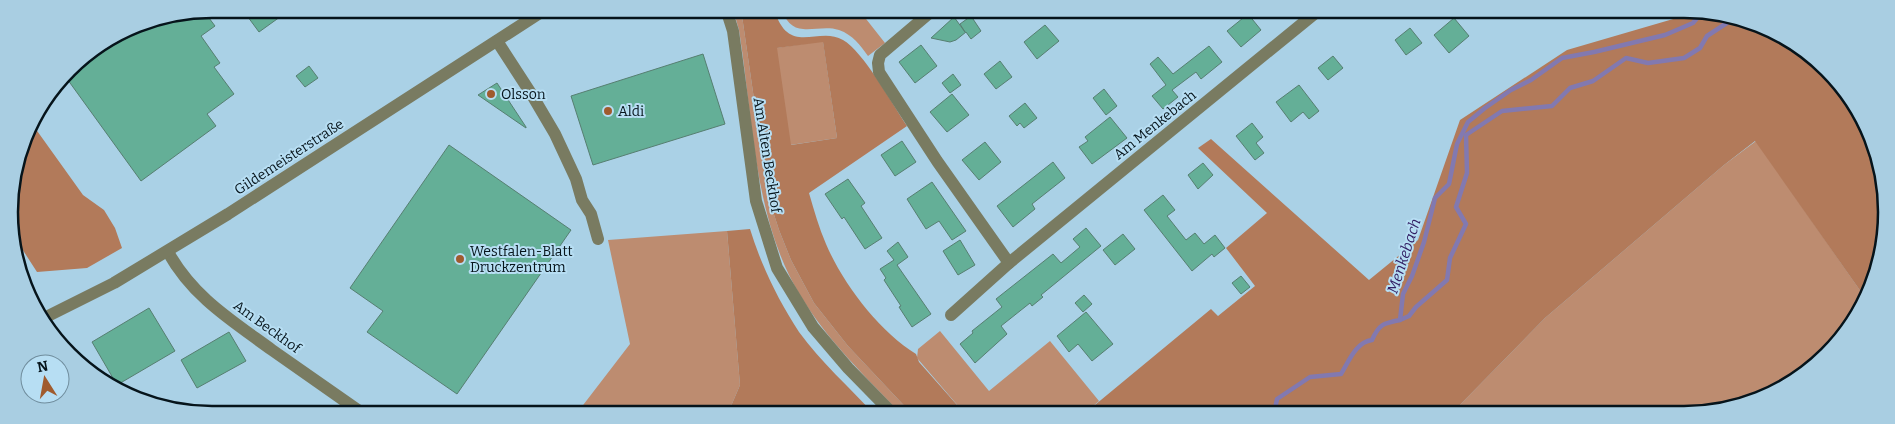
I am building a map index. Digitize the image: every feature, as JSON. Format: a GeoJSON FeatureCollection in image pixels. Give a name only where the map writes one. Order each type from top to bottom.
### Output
{"type":"FeatureCollection","features":[{"type":"Feature","properties":{"kind":"street","name":"Gildemeisterstraße"},"geometry":{"type":"LineString","coordinates":[[48,316],[114,283],[168,252],[294,173],[532,18]]}},
{"type":"Feature","properties":{"kind":"street","name":"Am Alten Beckhof"},"geometry":{"type":"LineString","coordinates":[[729,18],[734,31],[756,201],[777,268],[813,327],[848,368],[885,406]]}},
{"type":"Feature","properties":{"kind":"street"},"geometry":{"type":"LineString","coordinates":[[923,18],[880,55],[878,63],[880,72],[937,161],[1009,263]]}},
{"type":"Feature","properties":{"kind":"street","name":"Am Menkebach"},"geometry":{"type":"LineString","coordinates":[[951,315],[1009,263],[1309,18]]}},
{"type":"Feature","properties":{"kind":"street"},"geometry":{"type":"LineString","coordinates":[[497,41],[555,134],[576,179],[582,200],[591,214],[598,239]]}},
{"type":"Feature","properties":{"kind":"street","name":"Am Beckhof"},"geometry":{"type":"LineString","coordinates":[[168,252],[181,274],[192,287],[224,316],[351,406]]}},
{"type":"Feature","properties":{"kind":"shaded area"},"geometry":{"type":"Polygon","coordinates":[[[736,18],[742,18],[768,196],[791,260],[814,303],[848,346],[904,406],[893,406],[834,342],[800,295],[784,265],[764,200],[757,166],[739,30],[736,18]]]}},
{"type":"Feature","properties":{"kind":"shaded area"},"geometry":{"type":"Polygon","coordinates":[[[742,18],[778,18],[780,24],[788,32],[796,36],[833,36],[843,40],[851,46],[868,67],[907,126],[809,193],[826,244],[852,290],[889,333],[916,354],[919,362],[958,406],[904,406],[848,346],[814,303],[791,260],[768,196],[742,18]],[[823,42],[777,48],[791,145],[837,138],[823,42]]]}},
{"type":"Feature","properties":{"kind":"shaded area"},"geometry":{"type":"Polygon","coordinates":[[[865,18],[885,43],[868,56],[856,41],[844,32],[831,28],[799,28],[792,25],[786,19],[865,18]]]}},
{"type":"Feature","properties":{"kind":"shaded area"},"geometry":{"type":"Polygon","coordinates":[[[1677,18],[1708,19],[1733,24],[1757,32],[1791,50],[1821,74],[1845,104],[1857,126],[1867,149],[1874,174],[1878,212],[1876,237],[1871,262],[1860,291],[1755,141],[1724,165],[1545,318],[1459,406],[1094,406],[1211,309],[1218,316],[1255,286],[1226,248],[1267,213],[1198,148],[1211,139],[1369,280],[1418,240],[1460,120],[1567,50],[1677,18]]]}},
{"type":"Feature","properties":{"kind":"shaded area"},"geometry":{"type":"Polygon","coordinates":[[[823,41],[837,138],[790,145],[776,48],[823,41]]]}},
{"type":"Feature","properties":{"kind":"shaded area"},"geometry":{"type":"Polygon","coordinates":[[[36,130],[83,195],[104,210],[115,228],[122,248],[87,268],[37,272],[20,246],[18,225],[18,199],[21,174],[36,130]]]}},
{"type":"Feature","properties":{"kind":"shaded area"},"geometry":{"type":"Polygon","coordinates":[[[1756,141],[1860,291],[1845,320],[1821,350],[1791,374],[1769,386],[1746,396],[1721,403],[1696,406],[1459,406],[1545,318],[1724,165],[1756,141]]]}},
{"type":"Feature","properties":{"kind":"shaded area"},"geometry":{"type":"Polygon","coordinates":[[[750,229],[759,256],[771,282],[799,332],[826,364],[866,406],[731,406],[740,385],[727,231],[750,229]]]}},
{"type":"Feature","properties":{"kind":"shaded area"},"geometry":{"type":"Polygon","coordinates":[[[727,231],[740,385],[731,406],[582,406],[630,344],[608,240],[727,231]]]}},
{"type":"Feature","properties":{"kind":"shaded area"},"geometry":{"type":"Polygon","coordinates":[[[940,331],[989,391],[1050,341],[1099,401],[1093,406],[958,406],[917,358],[918,349],[940,331]]]}},
{"type":"Feature","properties":{"kind":"building"},"geometry":{"type":"Polygon","coordinates":[[[209,18],[215,26],[201,36],[220,63],[214,67],[234,94],[207,114],[216,126],[141,181],[69,81],[74,74],[104,50],[138,32],[174,21],[209,18]]]}},
{"type":"Feature","properties":{"kind":"building"},"geometry":{"type":"Polygon","coordinates":[[[249,18],[278,18],[259,32],[249,18]]]}},
{"type":"Feature","properties":{"kind":"building"},"geometry":{"type":"Polygon","coordinates":[[[953,18],[965,32],[960,24],[968,18],[972,18],[981,31],[971,39],[966,32],[950,42],[931,38],[953,18]]]}},
{"type":"Feature","properties":{"kind":"building"},"geometry":{"type":"Polygon","coordinates":[[[1243,18],[1251,18],[1261,30],[1241,47],[1227,31],[1243,18]]]}},
{"type":"Feature","properties":{"kind":"building"},"geometry":{"type":"Polygon","coordinates":[[[1454,18],[1469,36],[1449,53],[1434,35],[1454,18]]]}},
{"type":"Feature","properties":{"kind":"building"},"geometry":{"type":"Polygon","coordinates":[[[1045,25],[1059,41],[1037,59],[1024,42],[1045,25]]]}},
{"type":"Feature","properties":{"kind":"building"},"geometry":{"type":"Polygon","coordinates":[[[1410,28],[1422,43],[1406,55],[1395,40],[1410,28]]]}},
{"type":"Feature","properties":{"kind":"building"},"geometry":{"type":"Polygon","coordinates":[[[921,45],[937,66],[915,83],[899,62],[921,45]]]}},
{"type":"Feature","properties":{"kind":"building"},"geometry":{"type":"Polygon","coordinates":[[[1209,46],[1222,62],[1201,79],[1196,72],[1172,90],[1178,97],[1163,109],[1152,96],[1166,85],[1150,64],[1158,57],[1173,74],[1209,46]]]}},
{"type":"Feature","properties":{"kind":"building"},"geometry":{"type":"Polygon","coordinates":[[[703,54],[725,124],[593,165],[571,96],[703,54]]]}},
{"type":"Feature","properties":{"kind":"building"},"geometry":{"type":"Polygon","coordinates":[[[1333,56],[1343,68],[1328,80],[1318,68],[1333,56]]]}},
{"type":"Feature","properties":{"kind":"building"},"geometry":{"type":"Polygon","coordinates":[[[1000,61],[1012,77],[996,89],[984,74],[1000,61]]]}},
{"type":"Feature","properties":{"kind":"building"},"geometry":{"type":"Polygon","coordinates":[[[309,66],[318,78],[305,87],[296,76],[309,66]]]}},
{"type":"Feature","properties":{"kind":"building"},"geometry":{"type":"Polygon","coordinates":[[[953,74],[961,85],[950,93],[942,83],[953,74]]]}},
{"type":"Feature","properties":{"kind":"building"},"geometry":{"type":"Polygon","coordinates":[[[497,83],[526,127],[526,128],[478,95],[497,83]]]}},
{"type":"Feature","properties":{"kind":"building"},"geometry":{"type":"Polygon","coordinates":[[[1299,85],[1319,111],[1309,119],[1303,112],[1291,122],[1276,102],[1299,85]]]}},
{"type":"Feature","properties":{"kind":"building"},"geometry":{"type":"Polygon","coordinates":[[[1104,89],[1117,106],[1106,115],[1093,98],[1104,89]]]}},
{"type":"Feature","properties":{"kind":"building"},"geometry":{"type":"Polygon","coordinates":[[[952,94],[969,115],[947,132],[930,112],[952,94]]]}},
{"type":"Feature","properties":{"kind":"building"},"geometry":{"type":"Polygon","coordinates":[[[1025,103],[1037,118],[1024,128],[1020,123],[1017,126],[1009,116],[1025,103]]]}},
{"type":"Feature","properties":{"kind":"building"},"geometry":{"type":"Polygon","coordinates":[[[1110,117],[1127,138],[1092,164],[1079,147],[1088,141],[1085,137],[1110,117]]]}},
{"type":"Feature","properties":{"kind":"building"},"geometry":{"type":"Polygon","coordinates":[[[1252,123],[1263,137],[1256,143],[1264,153],[1255,160],[1236,136],[1252,123]]]}},
{"type":"Feature","properties":{"kind":"building"},"geometry":{"type":"Polygon","coordinates":[[[902,141],[916,162],[895,176],[881,155],[902,141]]]}},
{"type":"Feature","properties":{"kind":"building"},"geometry":{"type":"Polygon","coordinates":[[[985,142],[1001,162],[979,180],[962,160],[985,142]]]}},
{"type":"Feature","properties":{"kind":"building","name":"Westfalen-Blatt Druckzentrum"},"geometry":{"type":"Polygon","coordinates":[[[449,145],[571,230],[457,394],[367,332],[383,311],[350,288],[449,145]]]}},
{"type":"Feature","properties":{"kind":"building"},"geometry":{"type":"Polygon","coordinates":[[[1053,162],[1065,178],[1032,204],[1035,209],[1013,227],[997,206],[1053,162]]]}},
{"type":"Feature","properties":{"kind":"building"},"geometry":{"type":"Polygon","coordinates":[[[1203,163],[1213,175],[1198,189],[1188,175],[1203,163]]]}},
{"type":"Feature","properties":{"kind":"building"},"geometry":{"type":"Polygon","coordinates":[[[848,179],[865,203],[861,206],[882,238],[865,249],[844,217],[842,219],[825,194],[848,179]]]}},
{"type":"Feature","properties":{"kind":"building"},"geometry":{"type":"Polygon","coordinates":[[[932,182],[966,231],[952,240],[939,221],[926,229],[907,199],[932,182]]]}},
{"type":"Feature","properties":{"kind":"building"},"geometry":{"type":"Polygon","coordinates":[[[1163,195],[1175,210],[1167,216],[1186,240],[1195,233],[1204,244],[1215,235],[1225,248],[1214,257],[1212,254],[1192,271],[1144,210],[1163,195]]]}},
{"type":"Feature","properties":{"kind":"building"},"geometry":{"type":"Polygon","coordinates":[[[1086,228],[1101,246],[1041,295],[1043,297],[1032,306],[1030,303],[1001,326],[1007,334],[975,363],[960,344],[973,333],[972,331],[1002,307],[996,299],[1053,254],[1061,263],[1080,247],[1073,239],[1086,228]]]}},
{"type":"Feature","properties":{"kind":"building"},"geometry":{"type":"Polygon","coordinates":[[[1123,234],[1135,249],[1115,265],[1103,250],[1123,234]]]}},
{"type":"Feature","properties":{"kind":"building"},"geometry":{"type":"Polygon","coordinates":[[[960,240],[975,265],[958,275],[943,251],[960,240]]]}},
{"type":"Feature","properties":{"kind":"building"},"geometry":{"type":"Polygon","coordinates":[[[898,242],[908,257],[897,265],[931,314],[912,327],[884,280],[886,278],[880,269],[894,260],[887,251],[898,242]]]}},
{"type":"Feature","properties":{"kind":"building"},"geometry":{"type":"Polygon","coordinates":[[[1241,276],[1250,287],[1241,294],[1232,283],[1241,276]]]}},
{"type":"Feature","properties":{"kind":"building"},"geometry":{"type":"Polygon","coordinates":[[[1084,295],[1092,304],[1083,312],[1075,303],[1084,295]]]}},
{"type":"Feature","properties":{"kind":"building"},"geometry":{"type":"Polygon","coordinates":[[[149,308],[175,351],[120,383],[114,379],[92,342],[149,308]]]}},
{"type":"Feature","properties":{"kind":"building"},"geometry":{"type":"Polygon","coordinates":[[[1086,312],[1113,344],[1092,361],[1078,344],[1069,352],[1057,336],[1086,312]]]}},
{"type":"Feature","properties":{"kind":"building"},"geometry":{"type":"Polygon","coordinates":[[[229,332],[246,361],[197,388],[181,360],[229,332]]]}},
{"type":"Feature","properties":{"kind":"waterway","name":"Menkebach"},"geometry":{"type":"LineString","coordinates":[[1276,406],[1277,399],[1310,377],[1341,374],[1357,348],[1372,340],[1380,327],[1386,323],[1400,320],[1403,294],[1412,276],[1424,242],[1435,198],[1449,184],[1457,144],[1468,122],[1511,90],[1531,80],[1562,58],[1665,35],[1693,23],[1697,18]]}},
{"type":"Feature","properties":{"kind":"waterway"},"geometry":{"type":"LineString","coordinates":[[1400,320],[1409,316],[1416,307],[1447,280],[1450,258],[1466,224],[1456,207],[1467,173],[1466,135],[1502,111],[1552,106],[1570,88],[1593,81],[1626,58],[1648,63],[1684,58],[1700,48],[1707,36],[1727,23]]}},
{"type":"Feature","properties":{"kind":"place","name":"Olsson"},"geometry":{"type":"Point","coordinates":[491,94]}},
{"type":"Feature","properties":{"kind":"place","name":"Aldi"},"geometry":{"type":"Point","coordinates":[608,111]}},
{"type":"Feature","properties":{"kind":"place","name":"Westfalen-Blatt Druckzentrum"},"geometry":{"type":"Point","coordinates":[460,259]}}]}
